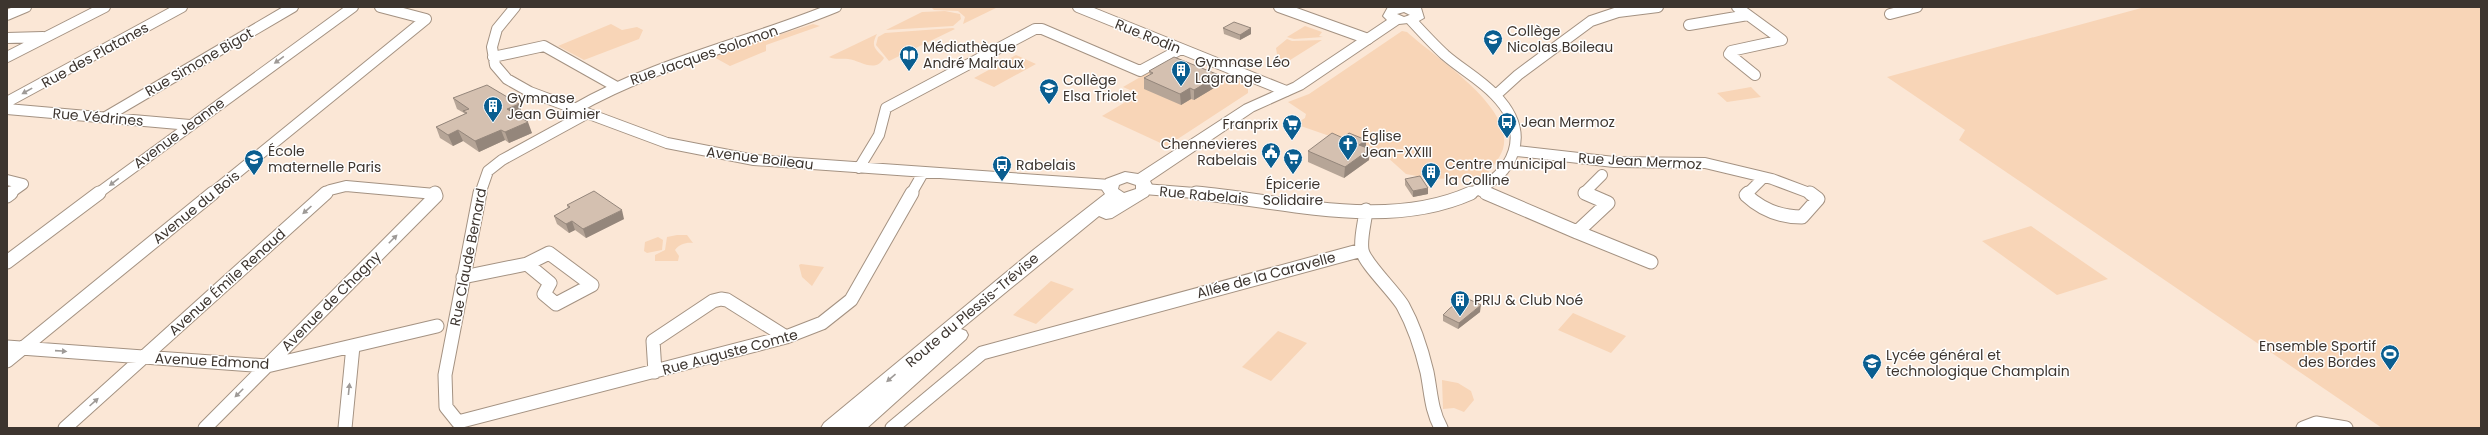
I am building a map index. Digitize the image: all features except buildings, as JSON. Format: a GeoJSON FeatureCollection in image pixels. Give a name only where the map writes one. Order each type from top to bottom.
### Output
{"type":"FeatureCollection","features":[{"type":"Feature","properties":{"kind":"main road","name":"Route du Plessis-Trévise"},"geometry":{"type":"LineString","coordinates":[[832,428],[1038,255],[1128,189],[1250,108],[1298,86],[1368,39],[1398,12]]}},
{"type":"Feature","properties":{"kind":"main road"},"geometry":{"type":"LineString","coordinates":[[1398,12],[1413,12]]}},
{"type":"Feature","properties":{"kind":"main road","name":"Route du Plessis-Trévise"},"geometry":{"type":"LineString","coordinates":[[854,428],[1128,189]]}},
{"type":"Feature","properties":{"kind":"street"},"geometry":{"type":"LineString","coordinates":[[7,15],[26,7]]}},
{"type":"Feature","properties":{"kind":"street"},"geometry":{"type":"LineString","coordinates":[[7,57],[105,7]]}},
{"type":"Feature","properties":{"kind":"street","name":"Rue des Platanes"},"geometry":{"type":"LineString","coordinates":[[7,102],[182,7]]}},
{"type":"Feature","properties":{"kind":"street","name":"Rue Simone Bigot"},"geometry":{"type":"LineString","coordinates":[[104,118],[293,7]]}},
{"type":"Feature","properties":{"kind":"street","name":"Avenue Jeanne"},"geometry":{"type":"LineString","coordinates":[[7,262],[190,125],[353,7]]}},
{"type":"Feature","properties":{"kind":"street","name":"Avenue du Bois"},"geometry":{"type":"LineString","coordinates":[[7,360],[423,23],[426,19],[380,7]]}},
{"type":"Feature","properties":{"kind":"street","name":"Avenue Boileau"},"geometry":{"type":"LineString","coordinates":[[515,7],[493,38],[493,56],[501,74],[512,83],[664,142],[712,153],[754,160],[1128,189]]}},
{"type":"Feature","properties":{"kind":"street","name":"Rue Jacques Solomon"},"geometry":{"type":"LineString","coordinates":[[581,111],[616,86],[680,60],[793,24],[836,7]]}},
{"type":"Feature","properties":{"kind":"street","name":"Rue Rodin"},"geometry":{"type":"LineString","coordinates":[[1078,7],[1286,91]]}},
{"type":"Feature","properties":{"kind":"street"},"geometry":{"type":"LineString","coordinates":[[1278,7],[1368,39]]}},
{"type":"Feature","properties":{"kind":"street"},"geometry":{"type":"LineString","coordinates":[[1496,95],[1518,75],[1591,21],[1618,12],[1658,7]]}},
{"type":"Feature","properties":{"kind":"street"},"geometry":{"type":"LineString","coordinates":[[1737,7],[1782,40],[1731,51],[1729,54],[1755,75]]}},
{"type":"Feature","properties":{"kind":"street"},"geometry":{"type":"LineString","coordinates":[[1890,14],[1917,7]]}},
{"type":"Feature","properties":{"kind":"street"},"geometry":{"type":"LineString","coordinates":[[1413,12],[1446,56],[1496,95],[1514,124],[1518,142],[1517,151]]}},
{"type":"Feature","properties":{"kind":"street"},"geometry":{"type":"LineString","coordinates":[[1689,25],[1748,15]]}},
{"type":"Feature","properties":{"kind":"street"},"geometry":{"type":"LineString","coordinates":[[859,168],[879,135],[886,108],[1035,29],[1042,29],[1140,71],[1181,49]]}},
{"type":"Feature","properties":{"kind":"street"},"geometry":{"type":"LineString","coordinates":[[7,38],[46,36]]}},
{"type":"Feature","properties":{"kind":"street"},"geometry":{"type":"LineString","coordinates":[[493,56],[544,46],[616,86]]}},
{"type":"Feature","properties":{"kind":"street","name":"Rue Védrines"},"geometry":{"type":"LineString","coordinates":[[7,109],[190,125]]}},
{"type":"Feature","properties":{"kind":"street","name":"Rue Claude Bernard"},"geometry":{"type":"LineString","coordinates":[[456,425],[449,415],[443,399],[445,376],[474,214],[484,178],[488,171],[502,160],[581,111]]}},
{"type":"Feature","properties":{"kind":"street","name":"Rue Rabelais"},"geometry":{"type":"LineString","coordinates":[[1128,189],[1366,210],[1431,208],[1481,191],[1508,165],[1517,151]]}},
{"type":"Feature","properties":{"kind":"street","name":"Rue Jean Mermoz"},"geometry":{"type":"LineString","coordinates":[[1517,151],[1614,162],[1705,163],[1772,179],[1804,190],[1818,199],[1802,218],[1791,218],[1752,202],[1746,195],[1763,178]]}},
{"type":"Feature","properties":{"kind":"street","name":"Rue Auguste Comte"},"geometry":{"type":"LineString","coordinates":[[456,425],[786,338],[822,323],[837,313],[851,300],[923,172]]}},
{"type":"Feature","properties":{"kind":"street"},"geometry":{"type":"LineString","coordinates":[[1577,232],[1608,203],[1584,193],[1602,175]]}},
{"type":"Feature","properties":{"kind":"street"},"geometry":{"type":"LineString","coordinates":[[7,180],[23,184],[7,196]]}},
{"type":"Feature","properties":{"kind":"street","name":"Avenue de Chagny"},"geometry":{"type":"LineString","coordinates":[[205,428],[436,196],[433,192],[338,187]]}},
{"type":"Feature","properties":{"kind":"street","name":"Avenue Émile Renaud"},"geometry":{"type":"LineString","coordinates":[[65,428],[325,193],[338,187]]}},
{"type":"Feature","properties":{"kind":"street"},"geometry":{"type":"LineString","coordinates":[[1481,191],[1651,262]]}},
{"type":"Feature","properties":{"kind":"street"},"geometry":{"type":"LineString","coordinates":[[1366,210],[1362,250],[1367,261],[1387,283],[1403,306],[1412,325],[1427,372],[1433,414],[1441,428]]}},
{"type":"Feature","properties":{"kind":"street","name":"Allée de la Caravelle"},"geometry":{"type":"LineString","coordinates":[[892,428],[982,353],[1362,250]]}},
{"type":"Feature","properties":{"kind":"street"},"geometry":{"type":"LineString","coordinates":[[463,277],[527,264],[549,253],[592,285],[556,304],[544,294],[550,283],[527,264]]}},
{"type":"Feature","properties":{"kind":"street"},"geometry":{"type":"LineString","coordinates":[[655,372],[653,341],[659,334],[713,301],[727,300],[786,338]]}},
{"type":"Feature","properties":{"kind":"street","name":"Avenue Edmond"},"geometry":{"type":"LineString","coordinates":[[7,347],[267,366],[437,326]]}},
{"type":"Feature","properties":{"kind":"street"},"geometry":{"type":"LineString","coordinates":[[345,428],[353,346]]}},
{"type":"Feature","properties":{"kind":"street"},"geometry":{"type":"LineString","coordinates":[[2303,428],[2316,423],[2346,428]]}},
{"type":"Feature","properties":{"kind":"shaded area"},"geometry":{"type":"Polygon","coordinates":[[[998,7],[963,24],[965,17],[958,11],[934,10],[932,8],[998,7]]]}},
{"type":"Feature","properties":{"kind":"shaded area"},"geometry":{"type":"Polygon","coordinates":[[[2145,7],[2481,7],[2481,428],[2382,428],[1959,140],[1965,130],[1887,77],[2145,7]]]}},
{"type":"Feature","properties":{"kind":"shaded area"},"geometry":{"type":"Polygon","coordinates":[[[945,11],[960,14],[961,19],[953,26],[886,30],[922,12],[945,11]]]}},
{"type":"Feature","properties":{"kind":"shaded area"},"geometry":{"type":"Polygon","coordinates":[[[611,24],[622,30],[637,27],[643,30],[639,39],[584,60],[558,46],[611,24]]]}},
{"type":"Feature","properties":{"kind":"shaded area"},"geometry":{"type":"Polygon","coordinates":[[[813,24],[820,26],[766,45],[766,51],[730,66],[712,56],[813,24]]]}},
{"type":"Feature","properties":{"kind":"shaded area"},"geometry":{"type":"Polygon","coordinates":[[[1305,26],[1322,32],[1319,36],[1323,37],[1294,39],[1287,37],[1305,26]]]}},
{"type":"Feature","properties":{"kind":"shaded area"},"geometry":{"type":"Polygon","coordinates":[[[955,29],[889,61],[876,45],[878,37],[885,33],[955,29]]]}},
{"type":"Feature","properties":{"kind":"shaded area"},"geometry":{"type":"Polygon","coordinates":[[[1402,31],[1407,32],[1470,84],[1485,100],[1497,117],[1503,133],[1503,149],[1497,161],[1484,177],[1433,179],[1406,174],[1376,147],[1367,149],[1295,124],[1305,118],[1306,114],[1288,102],[1309,94],[1402,31]]]}},
{"type":"Feature","properties":{"kind":"shaded area"},"geometry":{"type":"Polygon","coordinates":[[[877,34],[874,45],[876,50],[884,58],[876,65],[872,66],[853,60],[829,57],[877,34]]]}},
{"type":"Feature","properties":{"kind":"shaded area"},"geometry":{"type":"Polygon","coordinates":[[[1287,39],[1292,41],[1322,40],[1279,67],[1276,48],[1287,39]]]}},
{"type":"Feature","properties":{"kind":"shaded area"},"geometry":{"type":"Polygon","coordinates":[[[1016,55],[1036,64],[994,87],[974,78],[1016,55]]]}},
{"type":"Feature","properties":{"kind":"shaded area"},"geometry":{"type":"Polygon","coordinates":[[[1170,60],[1217,78],[1241,81],[1248,87],[1248,93],[1167,146],[1102,116],[1139,94],[1123,87],[1170,60]]]}},
{"type":"Feature","properties":{"kind":"shaded area"},"geometry":{"type":"Polygon","coordinates":[[[1751,87],[1761,97],[1727,102],[1717,93],[1751,87]]]}},
{"type":"Feature","properties":{"kind":"shaded area"},"geometry":{"type":"Polygon","coordinates":[[[2031,226],[2108,279],[2057,295],[1982,241],[2031,226]]]}},
{"type":"Feature","properties":{"kind":"shaded area"},"geometry":{"type":"Polygon","coordinates":[[[687,235],[693,243],[683,244],[675,250],[679,256],[678,261],[655,261],[655,255],[665,250],[667,237],[687,235]]]}},
{"type":"Feature","properties":{"kind":"shaded area"},"geometry":{"type":"Polygon","coordinates":[[[658,237],[663,240],[662,250],[647,253],[644,251],[645,242],[658,237]]]}},
{"type":"Feature","properties":{"kind":"shaded area"},"geometry":{"type":"Polygon","coordinates":[[[799,265],[824,267],[812,286],[802,277],[799,265]]]}},
{"type":"Feature","properties":{"kind":"shaded area"},"geometry":{"type":"Polygon","coordinates":[[[1051,281],[1074,289],[1036,324],[1013,315],[1051,281]]]}},
{"type":"Feature","properties":{"kind":"shaded area"},"geometry":{"type":"Polygon","coordinates":[[[1573,313],[1626,336],[1611,353],[1558,330],[1573,313]]]}},
{"type":"Feature","properties":{"kind":"shaded area"},"geometry":{"type":"Polygon","coordinates":[[[1278,331],[1307,343],[1271,381],[1242,367],[1278,331]]]}},
{"type":"Feature","properties":{"kind":"shaded area"},"geometry":{"type":"Polygon","coordinates":[[[1442,380],[1458,383],[1471,391],[1474,400],[1464,412],[1454,408],[1443,409],[1442,380]]]}},
{"type":"Feature","properties":{"kind":"place","name":"Collège Nicolas Boileau"},"geometry":{"type":"Point","coordinates":[1493,56]}},
{"type":"Feature","properties":{"kind":"place","name":"Médiathèque André Malraux"},"geometry":{"type":"Point","coordinates":[909,72]}},
{"type":"Feature","properties":{"kind":"place","name":"Gymnase Léo Lagrange"},"geometry":{"type":"Point","coordinates":[1181,87]}},
{"type":"Feature","properties":{"kind":"place","name":"Collège Elsa Triolet"},"geometry":{"type":"Point","coordinates":[1049,105]}},
{"type":"Feature","properties":{"kind":"place","name":"Gymnase Jean Guimier"},"geometry":{"type":"Point","coordinates":[493,123]}},
{"type":"Feature","properties":{"kind":"place","name":"Jean Mermoz"},"geometry":{"type":"Point","coordinates":[1507,139]}},
{"type":"Feature","properties":{"kind":"place","name":"Franprix"},"geometry":{"type":"Point","coordinates":[1292,141]}},
{"type":"Feature","properties":{"kind":"place","name":"Église Jean-XXIII"},"geometry":{"type":"Point","coordinates":[1348,161]}},
{"type":"Feature","properties":{"kind":"place","name":"Chennevieres Rabelais"},"geometry":{"type":"Point","coordinates":[1271,169]}},
{"type":"Feature","properties":{"kind":"place","name":"Épicerie Solidaire"},"geometry":{"type":"Point","coordinates":[1293,175]}},
{"type":"Feature","properties":{"kind":"place","name":"École maternelle Paris"},"geometry":{"type":"Point","coordinates":[254,176]}},
{"type":"Feature","properties":{"kind":"place","name":"Rabelais"},"geometry":{"type":"Point","coordinates":[1002,182]}},
{"type":"Feature","properties":{"kind":"place","name":"Centre municipal la Colline"},"geometry":{"type":"Point","coordinates":[1431,189]}},
{"type":"Feature","properties":{"kind":"place","name":"PRIJ & Club Noé"},"geometry":{"type":"Point","coordinates":[1460,317]}},
{"type":"Feature","properties":{"kind":"place","name":"Ensemble Sportif des Bordes"},"geometry":{"type":"Point","coordinates":[2390,371]}},
{"type":"Feature","properties":{"kind":"place","name":"Lycée général et technologique Champlain"},"geometry":{"type":"Point","coordinates":[1872,380]}}]}
